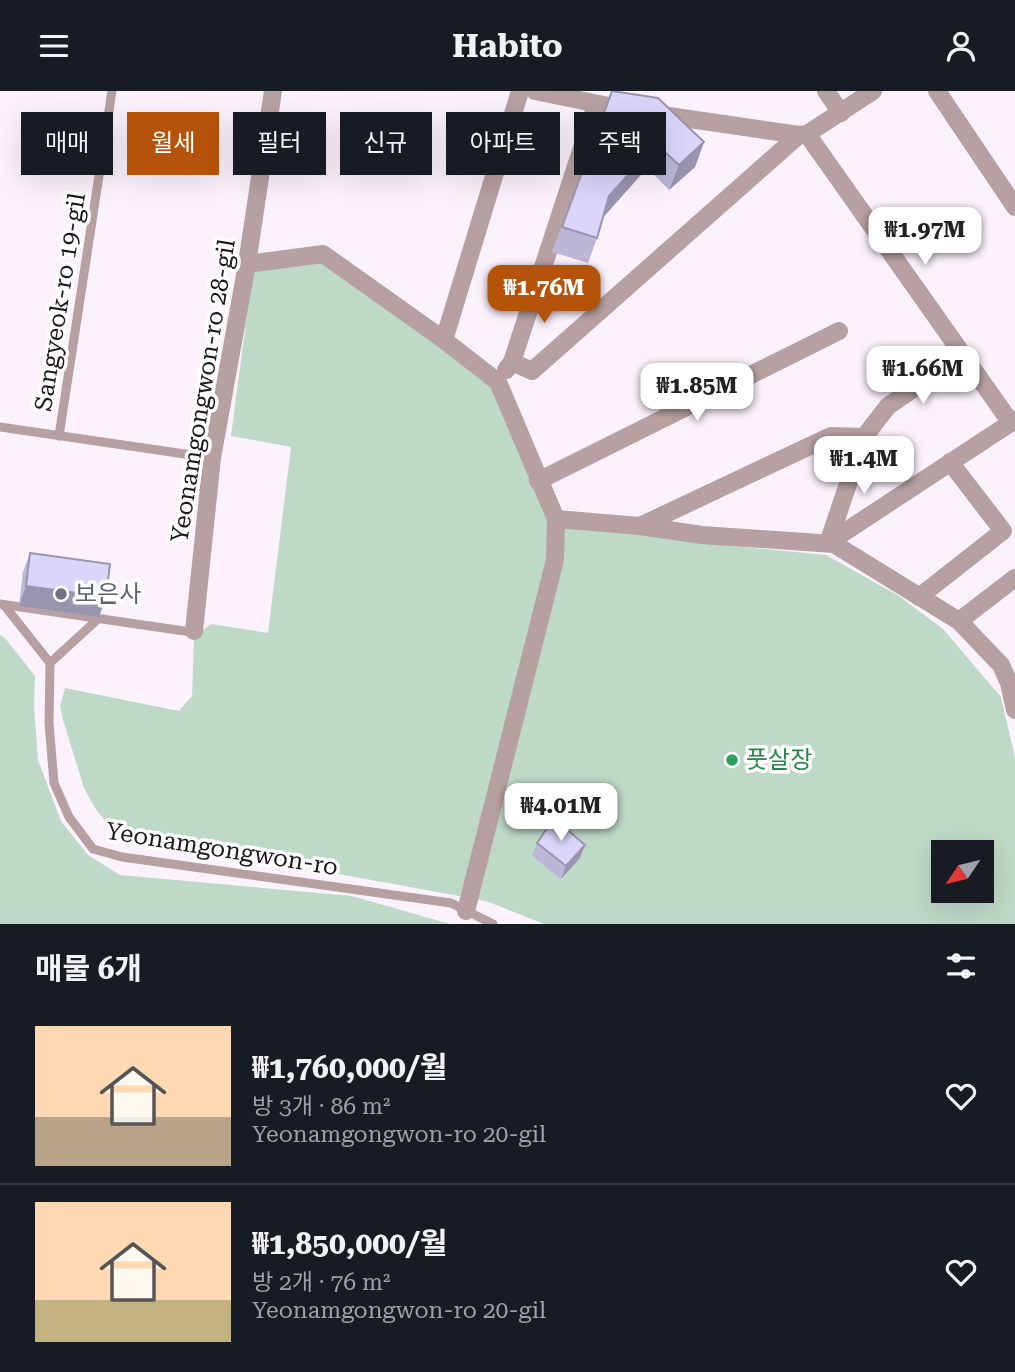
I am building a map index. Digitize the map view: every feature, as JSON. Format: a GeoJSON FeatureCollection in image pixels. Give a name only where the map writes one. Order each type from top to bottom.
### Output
{"type":"FeatureCollection","features":[{"type":"Feature","properties":{"kind":"street","name":"Yeonamgongwon-ro 28-gil"},"geometry":{"type":"LineString","coordinates":[[194,631],[212,458],[247,264],[273,91]]}},
{"type":"Feature","properties":{"kind":"street"},"geometry":{"type":"LineString","coordinates":[[444,340],[520,91]]}},
{"type":"Feature","properties":{"kind":"street"},"geometry":{"type":"LineString","coordinates":[[535,91],[596,105],[803,135],[1013,421],[828,543]]}},
{"type":"Feature","properties":{"kind":"street"},"geometry":{"type":"LineString","coordinates":[[826,91],[841,113]]}},
{"type":"Feature","properties":{"kind":"street"},"geometry":{"type":"LineString","coordinates":[[512,362],[533,371],[803,135],[873,91]]}},
{"type":"Feature","properties":{"kind":"street"},"geometry":{"type":"LineString","coordinates":[[937,91],[1015,207]]}},
{"type":"Feature","properties":{"kind":"street"},"geometry":{"type":"LineString","coordinates":[[498,382],[512,362],[596,105]]}},
{"type":"Feature","properties":{"kind":"street"},"geometry":{"type":"LineString","coordinates":[[247,264],[323,254],[498,382],[556,519],[555,560],[466,911]]}},
{"type":"Feature","properties":{"kind":"street"},"geometry":{"type":"LineString","coordinates":[[538,481],[839,331]]}},
{"type":"Feature","properties":{"kind":"street"},"geometry":{"type":"LineString","coordinates":[[828,543],[863,437],[888,406],[964,355]]}},
{"type":"Feature","properties":{"kind":"street"},"geometry":{"type":"LineString","coordinates":[[640,526],[831,436],[863,437]]}},
{"type":"Feature","properties":{"kind":"street"},"geometry":{"type":"LineString","coordinates":[[919,597],[1003,531],[950,462]]}},
{"type":"Feature","properties":{"kind":"street"},"geometry":{"type":"LineString","coordinates":[[556,519],[640,526],[702,535],[828,543],[959,621],[1008,665],[1015,710]]}},
{"type":"Feature","properties":{"kind":"street"},"geometry":{"type":"LineString","coordinates":[[959,621],[1015,578]]}},
{"type":"Feature","properties":{"kind":"lane","name":"Sangyeok-ro 19-gil"},"geometry":{"type":"LineString","coordinates":[[59,436],[112,91]]}},
{"type":"Feature","properties":{"kind":"lane"},"geometry":{"type":"LineString","coordinates":[[0,427],[212,458]]}},
{"type":"Feature","properties":{"kind":"lane"},"geometry":{"type":"LineString","coordinates":[[2,605],[50,663],[98,619]]}},
{"type":"Feature","properties":{"kind":"lane","name":"Yeonamgongwon-ro 28-gil"},"geometry":{"type":"LineString","coordinates":[[2,605],[194,631]]}},
{"type":"Feature","properties":{"kind":"lane","name":"Yeonamgongwon-ro"},"geometry":{"type":"LineString","coordinates":[[50,663],[49,723],[54,783],[69,817],[93,849],[122,857],[451,904],[493,924]]}},
{"type":"Feature","properties":{"kind":"green space"},"geometry":{"type":"Polygon","coordinates":[[[323,261],[493,385],[548,520],[691,542],[826,555],[899,596],[943,629],[1001,697],[1015,758],[1015,924],[544,924],[486,901],[142,838],[110,827],[84,788],[60,706],[65,688],[179,711],[192,696],[194,637],[211,624],[268,633],[291,447],[231,436],[253,269],[323,261]]]}},
{"type":"Feature","properties":{"kind":"green space"},"geometry":{"type":"Polygon","coordinates":[[[0,635],[35,676],[38,760],[61,821],[88,855],[120,875],[352,896],[450,924],[0,924],[0,635]]]}},
{"type":"Feature","properties":{"kind":"building"},"geometry":{"type":"Polygon","coordinates":[[[612,91],[658,98],[704,142],[679,165],[666,153],[666,112],[604,112],[612,91]]]}},
{"type":"Feature","properties":{"kind":"building"},"geometry":{"type":"Polygon","coordinates":[[[581,175],[628,175],[609,196],[597,238],[562,227],[581,175]]]}},
{"type":"Feature","properties":{"kind":"building"},"geometry":{"type":"Polygon","coordinates":[[[30,553],[110,564],[106,597],[26,586],[30,553]]]}},
{"type":"Feature","properties":{"kind":"building"},"geometry":{"type":"Polygon","coordinates":[[[554,818],[585,845],[566,866],[537,843],[554,818]]]}},
{"type":"Feature","properties":{"kind":"place","name":"보은사"},"geometry":{"type":"Point","coordinates":[61,594]}},
{"type":"Feature","properties":{"kind":"place","name":"풋살장"},"geometry":{"type":"Point","coordinates":[732,760]}}]}
